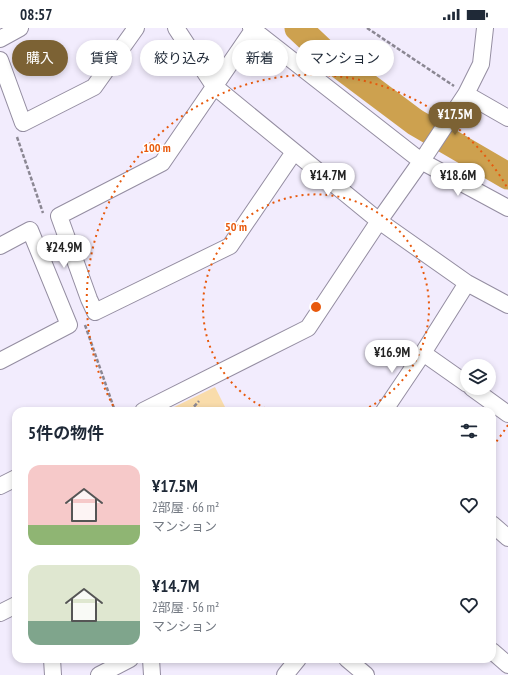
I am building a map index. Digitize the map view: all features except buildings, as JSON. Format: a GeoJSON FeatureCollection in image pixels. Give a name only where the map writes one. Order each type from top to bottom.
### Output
{"type":"FeatureCollection","features":[{"type":"Feature","properties":{"kind":"street"},"geometry":{"type":"LineString","coordinates":[[0,39],[20,28]]}},
{"type":"Feature","properties":{"kind":"street"},"geometry":{"type":"LineString","coordinates":[[0,60],[23,123],[94,87],[136,28]]}},
{"type":"Feature","properties":{"kind":"street"},"geometry":{"type":"LineString","coordinates":[[176,28],[214,86],[379,221],[467,283],[508,305]]}},
{"type":"Feature","properties":{"kind":"street"},"geometry":{"type":"LineString","coordinates":[[151,407],[308,328],[463,99],[481,64],[484,28]]}},
{"type":"Feature","properties":{"kind":"street"},"geometry":{"type":"LineString","coordinates":[[294,152],[230,246],[95,312],[59,216],[162,163],[252,29],[424,157],[508,208]]}},
{"type":"Feature","properties":{"kind":"street"},"geometry":{"type":"LineString","coordinates":[[463,99],[508,118]]}},
{"type":"Feature","properties":{"kind":"street"},"geometry":{"type":"LineString","coordinates":[[0,246],[30,230],[69,325],[0,361]]}},
{"type":"Feature","properties":{"kind":"street"},"geometry":{"type":"LineString","coordinates":[[387,407],[467,283]]}},
{"type":"Feature","properties":{"kind":"street"},"geometry":{"type":"LineString","coordinates":[[423,353],[460,379]]}},
{"type":"Feature","properties":{"kind":"street"},"geometry":{"type":"LineString","coordinates":[[482,395],[508,414]]}},
{"type":"Feature","properties":{"kind":"street"},"geometry":{"type":"LineString","coordinates":[[0,486],[12,480]]}},
{"type":"Feature","properties":{"kind":"street"},"geometry":{"type":"LineString","coordinates":[[496,528],[508,538]]}},
{"type":"Feature","properties":{"kind":"street"},"geometry":{"type":"LineString","coordinates":[[0,613],[12,607]]}},
{"type":"Feature","properties":{"kind":"street"},"geometry":{"type":"LineString","coordinates":[[496,654],[508,665]]}},
{"type":"Feature","properties":{"kind":"street"},"geometry":{"type":"LineString","coordinates":[[52,663],[53,675]]}},
{"type":"Feature","properties":{"kind":"street"},"geometry":{"type":"LineString","coordinates":[[99,675],[122,663]]}},
{"type":"Feature","properties":{"kind":"street"},"geometry":{"type":"LineString","coordinates":[[151,663],[152,675]]}},
{"type":"Feature","properties":{"kind":"street"},"geometry":{"type":"LineString","coordinates":[[285,675],[295,663]]}},
{"type":"Feature","properties":{"kind":"street"},"geometry":{"type":"LineString","coordinates":[[352,663],[366,675]]}},
{"type":"Feature","properties":{"kind":"path"},"geometry":{"type":"LineString","coordinates":[[367,28],[463,99]]}},
{"type":"Feature","properties":{"kind":"path"},"geometry":{"type":"LineString","coordinates":[[16,135],[46,220]]}},
{"type":"Feature","properties":{"kind":"path"},"geometry":{"type":"LineString","coordinates":[[83,318],[114,407]]}},
{"type":"Feature","properties":{"kind":"path"},"geometry":{"type":"LineString","coordinates":[[194,407],[199,401]]}},
{"type":"Feature","properties":{"kind":"shaded area"},"geometry":{"type":"Polygon","coordinates":[[[215,387],[225,407],[174,407],[215,387]]]}},
{"type":"Feature","properties":{"kind":"waterway"},"geometry":{"type":"LineString","coordinates":[[298,28],[331,59],[415,122],[508,176]]}}]}
